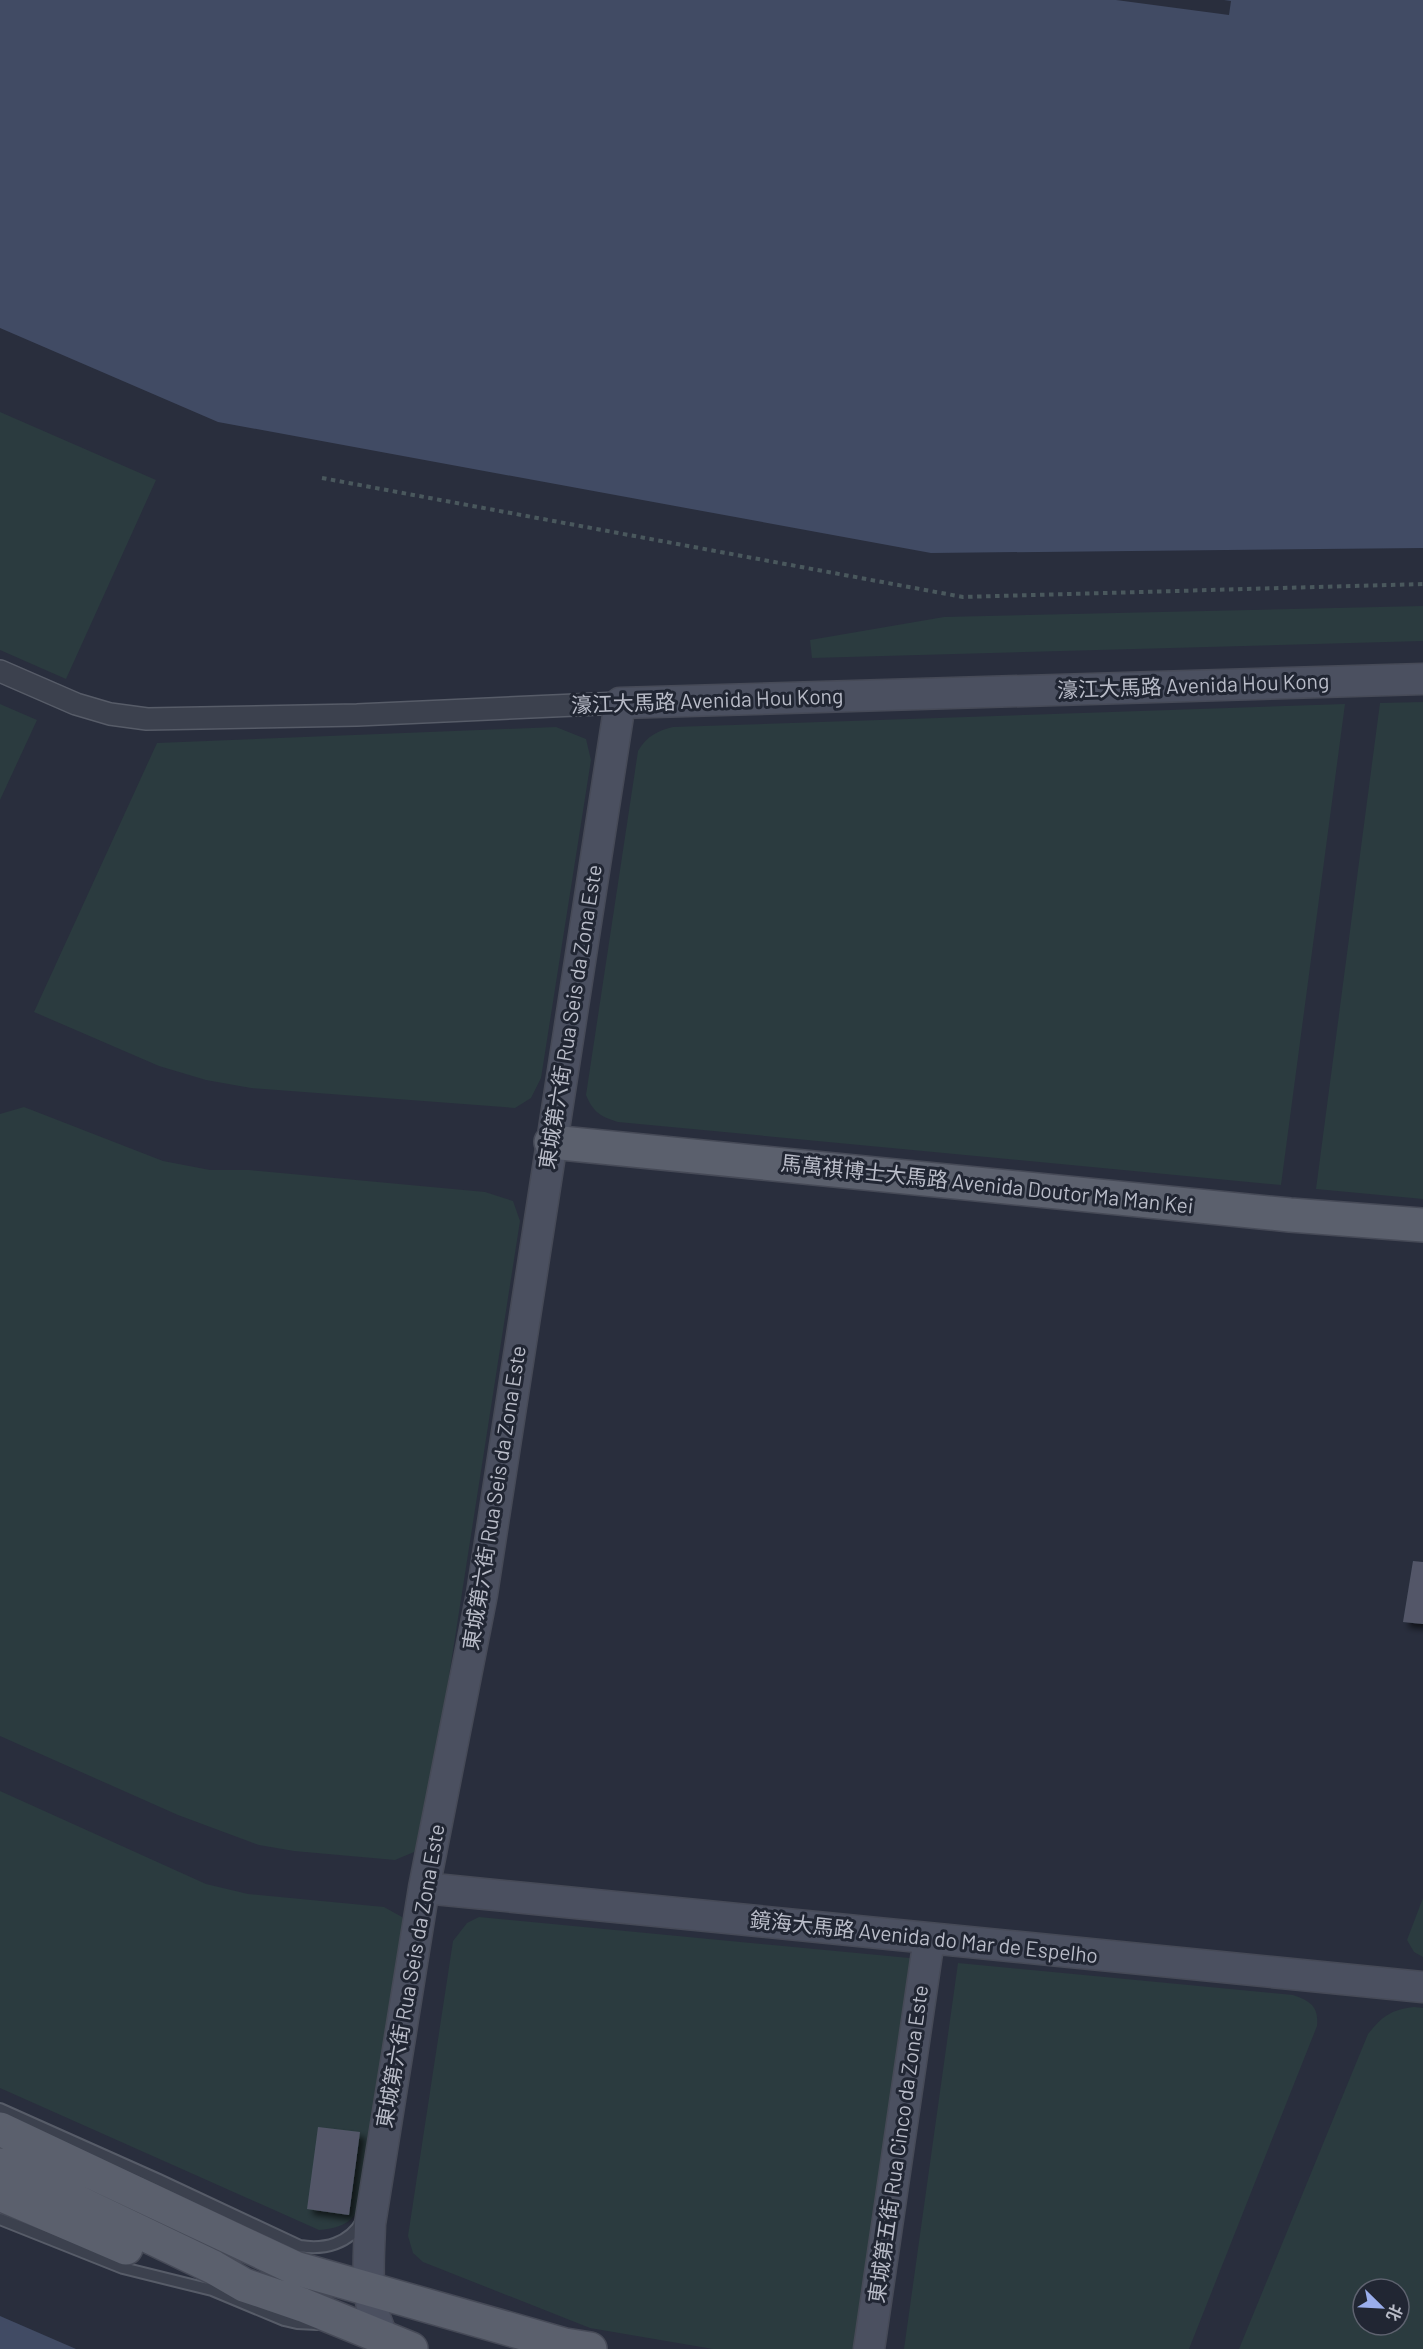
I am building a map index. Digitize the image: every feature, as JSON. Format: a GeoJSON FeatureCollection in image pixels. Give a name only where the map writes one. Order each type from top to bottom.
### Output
{"type":"FeatureCollection","features":[{"type":"Feature","properties":{"kind":"main road","name":"濠江大馬路 Avenida Hou Kong"},"geometry":{"type":"LineString","coordinates":[[620,703],[1423,679]]}},
{"type":"Feature","properties":{"kind":"main road","name":"東城第六街 Rua Seis da Zona Este"},"geometry":{"type":"LineString","coordinates":[[398,2344],[373,2318],[369,2291],[370,2224],[424,1888],[482,1594],[620,703]]}},
{"type":"Feature","properties":{"kind":"main road","name":"馬萬祺博士大馬路 Avenida Doutor Ma Man Kei"},"geometry":{"type":"LineString","coordinates":[[551,1142],[1267,1213],[1423,1225]]}},
{"type":"Feature","properties":{"kind":"main road","name":"鏡海大馬路 Avenida do Mar de Espelho"},"geometry":{"type":"LineString","coordinates":[[424,1888],[1423,1988]]}},
{"type":"Feature","properties":{"kind":"main road","name":"東城第五街 Rua Cinco da Zona Este"},"geometry":{"type":"LineString","coordinates":[[869,2349],[929,1939]]}},
{"type":"Feature","properties":{"kind":"main road"},"geometry":{"type":"LineString","coordinates":[[0,2129],[295,2268],[369,2291],[565,2345],[590,2349]]}},
{"type":"Feature","properties":{"kind":"main road"},"geometry":{"type":"LineString","coordinates":[[0,2165],[213,2267],[244,2285],[303,2305],[398,2344]]}},
{"type":"Feature","properties":{"kind":"main road"},"geometry":{"type":"LineString","coordinates":[[0,2194],[125,2248],[209,2281],[244,2285]]}},
{"type":"Feature","properties":{"kind":"street","name":"濠江大馬路 Avenida Hou Kong"},"geometry":{"type":"LineString","coordinates":[[0,671],[76,704],[110,714],[147,718],[357,715],[620,703]]}},
{"type":"Feature","properties":{"kind":"lane"},"geometry":{"type":"LineString","coordinates":[[0,2109],[300,2246],[322,2247],[352,2235],[359,2228],[373,2203]]}},
{"type":"Feature","properties":{"kind":"lane"},"geometry":{"type":"LineString","coordinates":[[0,2219],[123,2268],[212,2290],[285,2320],[313,2324],[345,2324]]}},
{"type":"Feature","properties":{"kind":"path"},"geometry":{"type":"LineString","coordinates":[[322,478],[963,597],[1423,584]]}},
{"type":"Feature","properties":{"kind":"shaded area"},"geometry":{"type":"Polygon","coordinates":[[[0,412],[156,480],[66,679],[0,650],[0,412]]]}},
{"type":"Feature","properties":{"kind":"shaded area"},"geometry":{"type":"Polygon","coordinates":[[[1423,606],[1423,641],[812,658],[810,640],[944,617],[1423,606]]]}},
{"type":"Feature","properties":{"kind":"shaded area"},"geometry":{"type":"Polygon","coordinates":[[[1423,702],[1423,1199],[1316,1189],[1380,703],[1423,702]]]}},
{"type":"Feature","properties":{"kind":"shaded area"},"geometry":{"type":"Polygon","coordinates":[[[0,704],[37,720],[0,800],[0,704]]]}},
{"type":"Feature","properties":{"kind":"shaded area"},"geometry":{"type":"Polygon","coordinates":[[[1345,704],[1281,1185],[618,1122],[598,1113],[589,1101],[586,1095],[638,751],[645,741],[657,732],[673,727],[1345,704]]]}},
{"type":"Feature","properties":{"kind":"shaded area"},"geometry":{"type":"Polygon","coordinates":[[[556,727],[586,739],[591,760],[541,1078],[531,1098],[515,1108],[251,1088],[206,1080],[159,1066],[34,1012],[157,743],[556,727]]]}},
{"type":"Feature","properties":{"kind":"shaded area"},"geometry":{"type":"Polygon","coordinates":[[[24,1107],[163,1161],[210,1170],[249,1170],[485,1192],[513,1201],[520,1221],[425,1830],[414,1852],[395,1860],[294,1851],[259,1845],[178,1815],[0,1736],[0,1114],[24,1107]]]}},
{"type":"Feature","properties":{"kind":"shaded area"},"geometry":{"type":"Polygon","coordinates":[[[0,1791],[206,1884],[248,1894],[384,1907],[402,1917],[408,1933],[366,2197],[353,2217],[343,2225],[319,2230],[0,2088],[0,1791]]]}},
{"type":"Feature","properties":{"kind":"shaded area"},"geometry":{"type":"Polygon","coordinates":[[[1423,1898],[1423,1957],[1414,1952],[1407,1940],[1423,1898]]]}},
{"type":"Feature","properties":{"kind":"shaded area"},"geometry":{"type":"Polygon","coordinates":[[[479,1917],[920,1959],[864,2349],[713,2349],[590,2328],[423,2262],[413,2253],[408,2236],[453,1941],[467,1923],[479,1917]]]}},
{"type":"Feature","properties":{"kind":"shaded area"},"geometry":{"type":"Polygon","coordinates":[[[958,1963],[1293,1995],[1309,2002],[1315,2009],[1317,2026],[1189,2349],[904,2349],[958,1963]]]}},
{"type":"Feature","properties":{"kind":"shaded area"},"geometry":{"type":"Polygon","coordinates":[[[1423,2008],[1423,2349],[1239,2349],[1368,2034],[1388,2015],[1399,2010],[1423,2008]]]}},
{"type":"Feature","properties":{"kind":"water"},"geometry":{"type":"Polygon","coordinates":[[[0,0],[1423,0],[1423,548],[931,553],[218,422],[0,328],[0,0]]]}},
{"type":"Feature","properties":{"kind":"water"},"geometry":{"type":"Polygon","coordinates":[[[0,2316],[76,2349],[0,2349],[0,2316]]]}},
{"type":"Feature","properties":{"kind":"pier"},"geometry":{"type":"Polygon","coordinates":[[[1116,0],[1224,0],[1231,1],[1229,15],[1116,0]]]}},
{"type":"Feature","properties":{"kind":"building"},"geometry":{"type":"Polygon","coordinates":[[[1413,1561],[1423,1562],[1423,1624],[1403,1622],[1413,1561]]]}},
{"type":"Feature","properties":{"kind":"building"},"geometry":{"type":"Polygon","coordinates":[[[318,2127],[360,2132],[349,2215],[307,2209],[318,2127]]]}}]}
